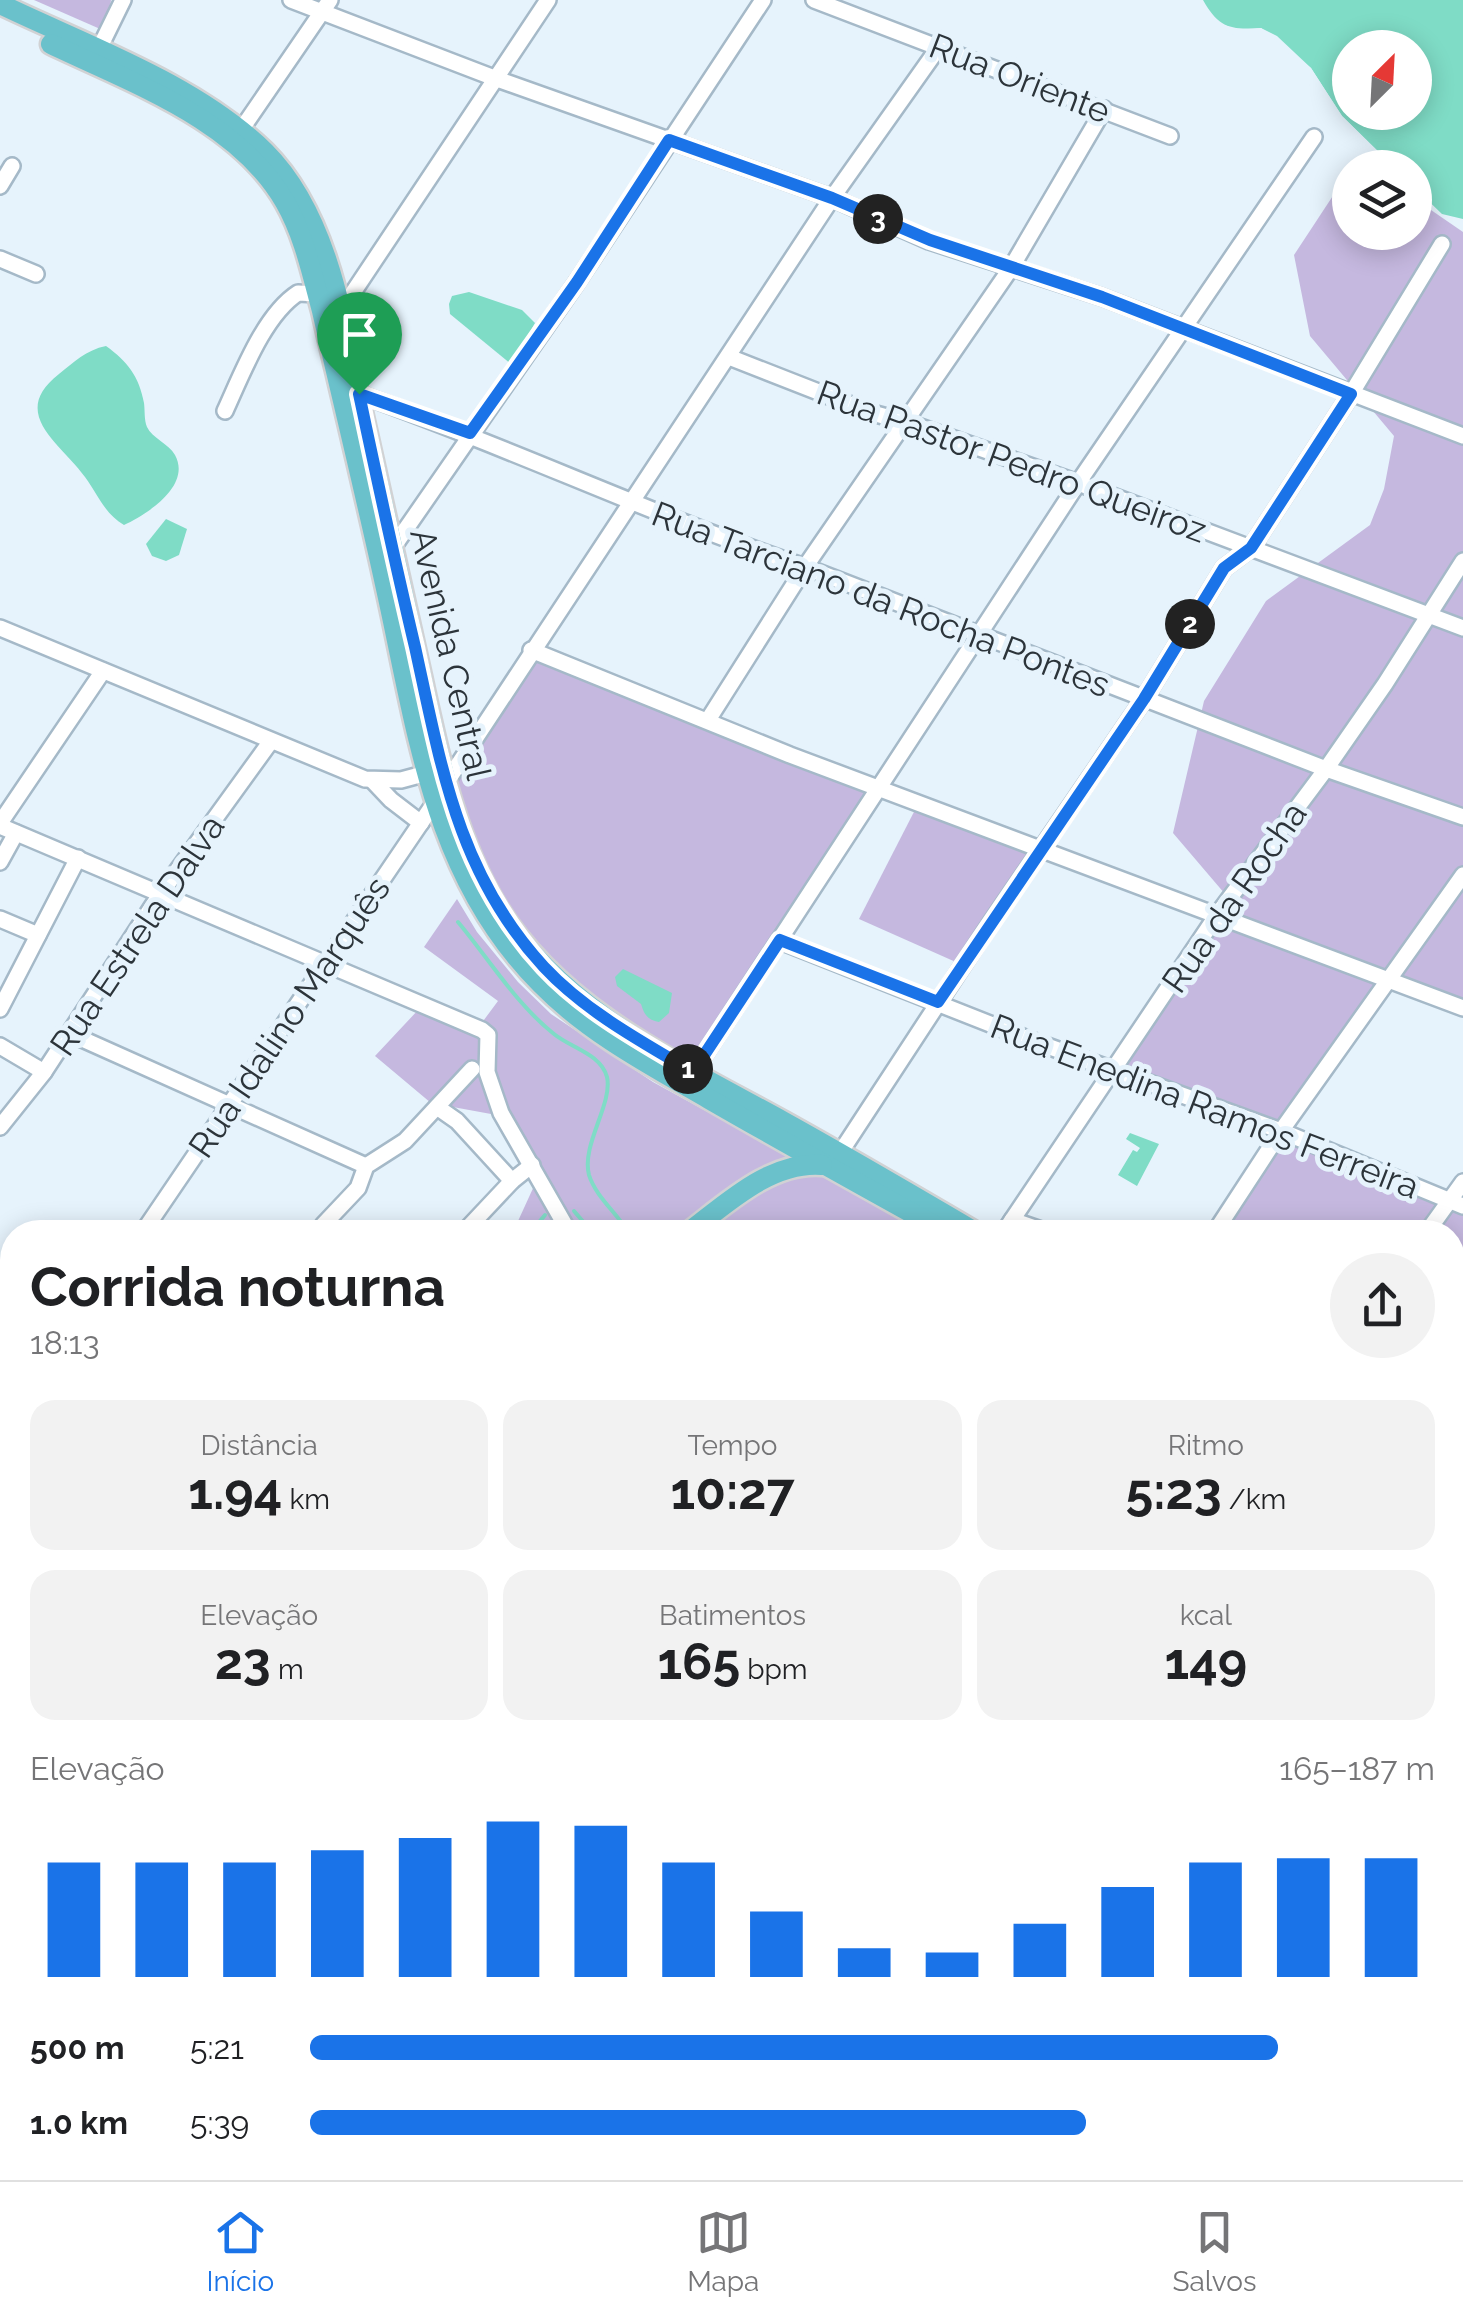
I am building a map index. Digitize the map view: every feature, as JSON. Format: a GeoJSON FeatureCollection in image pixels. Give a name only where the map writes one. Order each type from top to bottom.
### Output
{"type":"FeatureCollection","features":[{"type":"Feature","properties":{"kind":"main road","name":"Avenida Central"},"geometry":{"type":"LineString","coordinates":[[0,4],[190,97],[241,130],[292,186],[316,231],[340,312],[392,550],[436,778],[435,802],[451,851],[498,935],[542,985],[602,1034],[782,1134],[952,1220]]}},
{"type":"Feature","properties":{"kind":"main road","name":"Avenida Central"},"geometry":{"type":"LineString","coordinates":[[0,19],[181,109],[238,147],[262,170],[286,204],[297,226],[317,294],[436,778],[471,860],[498,908],[545,969],[568,991],[782,1134]]}},
{"type":"Feature","properties":{"kind":"main road"},"geometry":{"type":"LineString","coordinates":[[763,1174],[772,1148],[782,1134]]}},
{"type":"Feature","properties":{"kind":"main road","name":"Avenida Central"},"geometry":{"type":"LineString","coordinates":[[834,1159],[928,1220]]}},
{"type":"Feature","properties":{"kind":"main road"},"geometry":{"type":"LineString","coordinates":[[704,1220],[763,1174],[834,1159]]}},
{"type":"Feature","properties":{"kind":"street"},"geometry":{"type":"LineString","coordinates":[[98,50],[123,0]]}},
{"type":"Feature","properties":{"kind":"street"},"geometry":{"type":"LineString","coordinates":[[291,0],[326,6],[496,79],[832,198],[930,240],[1102,297],[1463,436]]}},
{"type":"Feature","properties":{"kind":"street"},"geometry":{"type":"LineString","coordinates":[[340,312],[548,0]]}},
{"type":"Feature","properties":{"kind":"street"},"geometry":{"type":"LineString","coordinates":[[392,550],[577,282],[763,0]]}},
{"type":"Feature","properties":{"kind":"street","name":"Rua Oriente"},"geometry":{"type":"LineString","coordinates":[[814,0],[1170,136]]}},
{"type":"Feature","properties":{"kind":"street"},"geometry":{"type":"LineString","coordinates":[[241,130],[326,6]]}},
{"type":"Feature","properties":{"kind":"street"},"geometry":{"type":"LineString","coordinates":[[0,628],[373,781],[436,778],[531,650],[832,198],[939,47]]}},
{"type":"Feature","properties":{"kind":"street"},"geometry":{"type":"LineString","coordinates":[[708,720],[805,568],[1011,268],[1104,109]]}},
{"type":"Feature","properties":{"kind":"street"},"geometry":{"type":"LineString","coordinates":[[693,1072],[1078,483],[1314,137]]}},
{"type":"Feature","properties":{"kind":"street"},"geometry":{"type":"LineString","coordinates":[[0,186],[12,166]]}},
{"type":"Feature","properties":{"kind":"street"},"geometry":{"type":"LineString","coordinates":[[834,1159],[1144,699],[1224,568],[1251,548],[1442,244]]}},
{"type":"Feature","properties":{"kind":"street"},"geometry":{"type":"LineString","coordinates":[[0,259],[36,274]]}},
{"type":"Feature","properties":{"kind":"street"},"geometry":{"type":"LineString","coordinates":[[224,411],[252,353],[289,299],[298,293],[317,294]]}},
{"type":"Feature","properties":{"kind":"street","name":"Rua Pastor Pedro Queiroz"},"geometry":{"type":"LineString","coordinates":[[729,357],[872,413],[1078,483],[1463,628]]}},
{"type":"Feature","properties":{"kind":"street","name":"Rua Tarciano da Rocha Pontes"},"geometry":{"type":"LineString","coordinates":[[359,394],[470,433],[630,503],[1326,769],[1463,817]]}},
{"type":"Feature","properties":{"kind":"street","name":"Rua da Rocha"},"geometry":{"type":"LineString","coordinates":[[1012,1220],[1217,915],[1385,684],[1463,561]]}},
{"type":"Feature","properties":{"kind":"street"},"geometry":{"type":"LineString","coordinates":[[531,650],[790,755],[1463,1008]]}},
{"type":"Feature","properties":{"kind":"street"},"geometry":{"type":"LineString","coordinates":[[103,671],[0,824],[461,1019],[488,1035],[488,1072],[501,1113],[562,1220]]}},
{"type":"Feature","properties":{"kind":"street","name":"Rua Estrela Dalva"},"geometry":{"type":"LineString","coordinates":[[0,1127],[44,1072],[161,893],[271,741]]}},
{"type":"Feature","properties":{"kind":"street"},"geometry":{"type":"LineString","coordinates":[[373,781],[421,823]]}},
{"type":"Feature","properties":{"kind":"street","name":"Rua Idalino Marquês"},"geometry":{"type":"LineString","coordinates":[[152,1220],[435,802]]}},
{"type":"Feature","properties":{"kind":"street"},"geometry":{"type":"LineString","coordinates":[[0,862],[16,833]]}},
{"type":"Feature","properties":{"kind":"street"},"geometry":{"type":"LineString","coordinates":[[0,1009],[78,858]]}},
{"type":"Feature","properties":{"kind":"street"},"geometry":{"type":"LineString","coordinates":[[1223,1220],[1281,1131],[1463,876]]}},
{"type":"Feature","properties":{"kind":"street"},"geometry":{"type":"LineString","coordinates":[[0,919],[38,935]]}},
{"type":"Feature","properties":{"kind":"street","name":"Rua Enedina Ramos Ferreira"},"geometry":{"type":"LineString","coordinates":[[780,940],[1281,1131],[1456,1203]]}},
{"type":"Feature","properties":{"kind":"street"},"geometry":{"type":"LineString","coordinates":[[70,1034],[366,1166]]}},
{"type":"Feature","properties":{"kind":"street"},"geometry":{"type":"LineString","coordinates":[[0,1046],[44,1072]]}},
{"type":"Feature","properties":{"kind":"street"},"geometry":{"type":"LineString","coordinates":[[328,1220],[358,1188],[366,1166],[406,1141],[472,1069]]}},
{"type":"Feature","properties":{"kind":"street"},"geometry":{"type":"LineString","coordinates":[[438,1107],[458,1121],[512,1181]]}},
{"type":"Feature","properties":{"kind":"street"},"geometry":{"type":"LineString","coordinates":[[475,1220],[532,1165]]}},
{"type":"Feature","properties":{"kind":"street"},"geometry":{"type":"LineString","coordinates":[[1456,1203],[1463,1182]]}},
{"type":"Feature","properties":{"kind":"shaded area"},"geometry":{"type":"Polygon","coordinates":[[[34,0],[111,0],[107,32],[34,0]]]}},
{"type":"Feature","properties":{"kind":"shaded area"},"geometry":{"type":"Polygon","coordinates":[[[1203,0],[1463,0],[1463,219],[1442,214],[1432,204],[1432,150],[1377,150],[1356,130],[1432,130],[1432,30],[1332,30],[1332,101],[1311,68],[1261,28],[1220,22],[1203,0]]]}},
{"type":"Feature","properties":{"kind":"shaded area"},"geometry":{"type":"Polygon","coordinates":[[[1332,197],[1332,250],[1432,250],[1432,211],[1463,232],[1463,1000],[1452,995],[1378,987],[1279,1126],[1126,1068],[1219,920],[1254,928],[1173,833],[1204,701],[1266,601],[1370,525],[1384,489],[1394,436],[1310,336],[1294,255],[1332,197]]]}},
{"type":"Feature","properties":{"kind":"shaded area"},"geometry":{"type":"Polygon","coordinates":[[[469,292],[522,310],[535,323],[511,364],[450,314],[452,296],[469,292]]]}},
{"type":"Feature","properties":{"kind":"shaded area"},"geometry":{"type":"Polygon","coordinates":[[[106,346],[135,377],[142,393],[147,427],[172,451],[179,466],[177,478],[164,498],[124,525],[107,510],[38,415],[44,389],[81,357],[106,346]]]}},
{"type":"Feature","properties":{"kind":"shaded area"},"geometry":{"type":"Polygon","coordinates":[[[166,519],[187,529],[179,555],[166,561],[152,556],[146,544],[166,519]]]}},
{"type":"Feature","properties":{"kind":"shaded area"},"geometry":{"type":"Polygon","coordinates":[[[534,655],[875,785],[691,1058],[679,1056],[615,1017],[548,961],[482,870],[453,781],[534,655]]]}},
{"type":"Feature","properties":{"kind":"shaded area"},"geometry":{"type":"Polygon","coordinates":[[[917,806],[1029,852],[958,963],[859,919],[917,806]]]}},
{"type":"Feature","properties":{"kind":"shaded area"},"geometry":{"type":"Polygon","coordinates":[[[457,899],[477,932],[518,982],[551,1014],[653,1082],[905,1220],[518,1220],[540,1173],[526,1162],[491,1114],[431,1103],[375,1056],[419,1009],[475,1032],[498,1001],[424,947],[457,899]]]}},
{"type":"Feature","properties":{"kind":"shaded area"},"geometry":{"type":"Polygon","coordinates":[[[623,969],[672,993],[669,1013],[659,1022],[649,1018],[641,1004],[617,986],[615,977],[623,969]]]}},
{"type":"Feature","properties":{"kind":"shaded area"},"geometry":{"type":"Polygon","coordinates":[[[1130,1133],[1159,1144],[1137,1186],[1118,1175],[1133,1150],[1137,1152],[1140,1148],[1126,1139],[1130,1133]]]}},
{"type":"Feature","properties":{"kind":"shaded area"},"geometry":{"type":"Polygon","coordinates":[[[1283,1138],[1463,1214],[1463,1220],[1232,1220],[1283,1138]]]}},
{"type":"Feature","properties":{"kind":"pier"},"geometry":{"type":"Polygon","coordinates":[[[1225,25],[1235,30],[1261,28],[1277,36],[1311,68],[1332,101],[1332,109],[1307,71],[1275,40],[1260,33],[1233,35],[1224,29],[1225,25]]]}},
{"type":"Feature","properties":{"kind":"pier"},"geometry":{"type":"Polygon","coordinates":[[[1349,130],[1356,130],[1377,150],[1369,150],[1349,130]]]}},
{"type":"Feature","properties":{"kind":"waterway"},"geometry":{"type":"LineString","coordinates":[[458,922],[540,1022],[604,1069],[608,1088],[589,1151],[589,1175],[619,1220]]}},
{"type":"Feature","properties":{"kind":"waterway"},"geometry":{"type":"LineString","coordinates":[[574,1211],[582,1220]]}},
{"type":"Feature","properties":{"kind":"waterway"},"geometry":{"type":"LineString","coordinates":[[541,1220],[545,1215]]}},
{"type":"Feature","properties":{"kind":"route"},"geometry":{"type":"LineString","coordinates":[[669,140],[832,198],[930,240],[1102,297],[1351,394],[1251,548],[1224,568],[1144,699],[938,1002],[780,940],[693,1072],[568,991],[522,942],[471,860],[446,783],[359,394],[470,433],[577,282],[669,140]]}}]}
